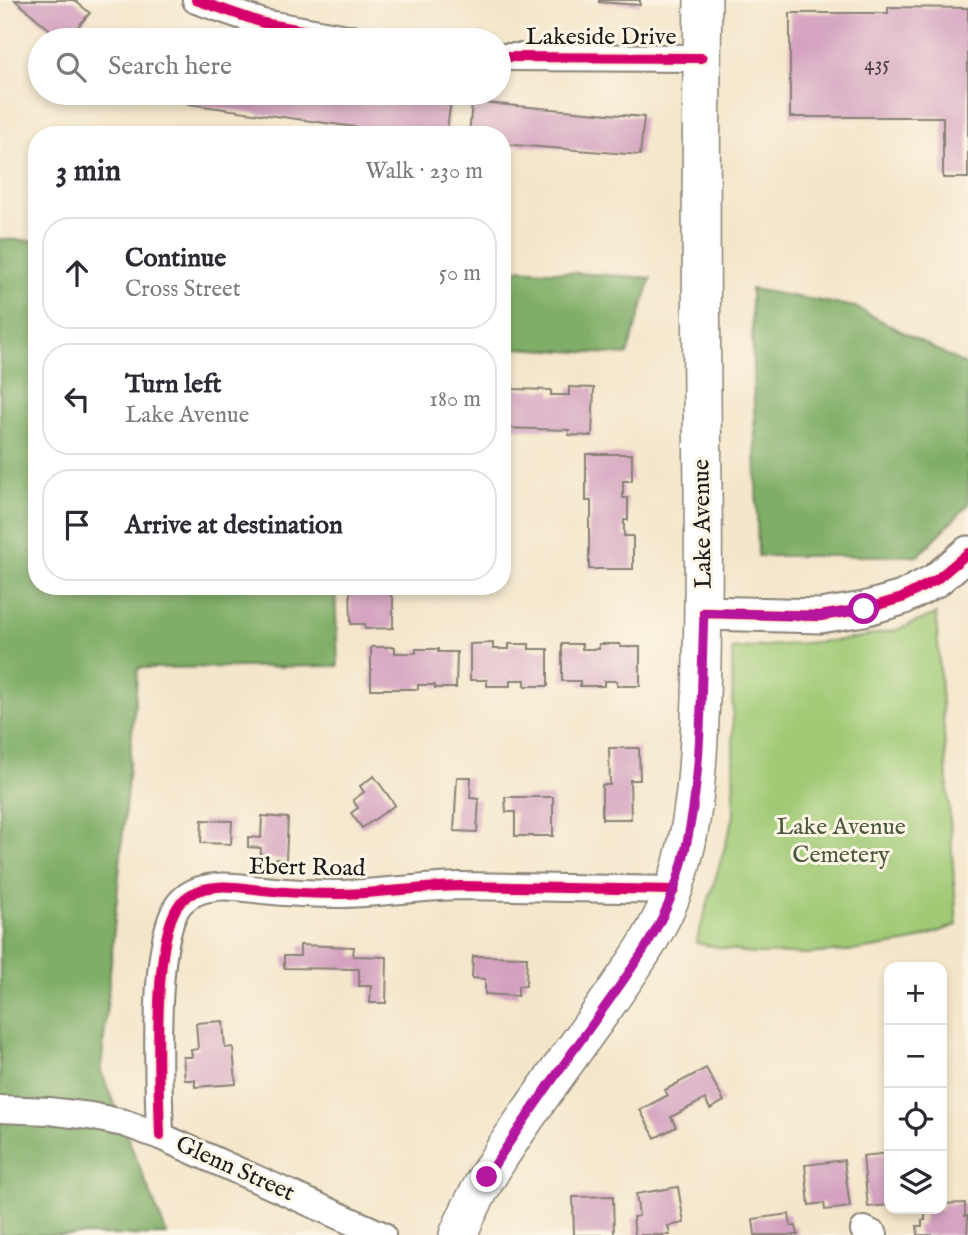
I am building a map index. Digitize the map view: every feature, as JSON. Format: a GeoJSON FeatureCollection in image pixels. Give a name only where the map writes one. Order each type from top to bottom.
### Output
{"type":"FeatureCollection","features":[{"type":"Feature","properties":{"kind":"main road","name":"Lake Avenue"},"geometry":{"type":"LineString","coordinates":[[458,1235],[487,1177],[510,1140],[654,934],[674,890],[686,851],[697,777],[704,613],[701,332],[703,0]]}},
{"type":"Feature","properties":{"kind":"street"},"geometry":{"type":"LineString","coordinates":[[196,0],[263,23],[291,28]]}},
{"type":"Feature","properties":{"kind":"street","name":"Lakeside Drive"},"geometry":{"type":"LineString","coordinates":[[511,57],[702,58]]}},
{"type":"Feature","properties":{"kind":"street"},"geometry":{"type":"LineString","coordinates":[[704,613],[821,616],[864,609],[902,597],[936,579],[968,553]]}},
{"type":"Feature","properties":{"kind":"street","name":"Ebert Road"},"geometry":{"type":"LineString","coordinates":[[160,1136],[160,1007],[167,933],[173,914],[182,900],[200,889],[218,886],[278,892],[344,894],[460,886],[674,890]]}},
{"type":"Feature","properties":{"kind":"street","name":"Glenn Street"},"geometry":{"type":"LineString","coordinates":[[0,1109],[49,1111],[124,1122],[383,1235]]}},
{"type":"Feature","properties":{"kind":"green space"},"geometry":{"type":"Polygon","coordinates":[[[0,239],[28,241],[28,595],[335,595],[338,666],[138,668],[101,1071],[167,1235],[0,1235],[0,239]]]}},
{"type":"Feature","properties":{"kind":"green space"},"geometry":{"type":"Polygon","coordinates":[[[511,269],[651,278],[627,355],[511,348],[511,269]]]}},
{"type":"Feature","properties":{"kind":"green space"},"geometry":{"type":"Polygon","coordinates":[[[751,289],[855,307],[968,366],[968,505],[918,556],[758,556],[751,289]]]}},
{"type":"Feature","properties":{"kind":"green space","name":"Lake Avenue Cemetery"},"geometry":{"type":"Polygon","coordinates":[[[936,614],[957,925],[910,942],[859,950],[806,954],[754,954],[696,943],[734,816],[732,649],[852,639],[896,630],[936,614]]]}},
{"type":"Feature","properties":{"kind":"building"},"geometry":{"type":"Polygon","coordinates":[[[15,0],[74,0],[90,13],[77,28],[48,28],[15,0]]]}},
{"type":"Feature","properties":{"kind":"building"},"geometry":{"type":"Polygon","coordinates":[[[640,0],[640,5],[599,2],[640,0]]]}},
{"type":"Feature","properties":{"kind":"building"},"geometry":{"type":"Polygon","coordinates":[[[888,7],[968,8],[968,178],[943,178],[943,117],[790,117],[790,13],[888,13],[888,7]]]}},
{"type":"Feature","properties":{"kind":"building"},"geometry":{"type":"Polygon","coordinates":[[[195,105],[450,105],[447,126],[348,126],[195,105]]]}},
{"type":"Feature","properties":{"kind":"building"},"geometry":{"type":"Polygon","coordinates":[[[472,105],[506,105],[644,117],[640,155],[511,145],[511,126],[470,126],[472,105]]]}},
{"type":"Feature","properties":{"kind":"building"},"geometry":{"type":"Polygon","coordinates":[[[511,385],[513,389],[551,390],[551,395],[569,395],[569,387],[594,388],[592,436],[569,435],[569,430],[511,428],[511,385]]]}},
{"type":"Feature","properties":{"kind":"building"},"geometry":{"type":"Polygon","coordinates":[[[586,454],[632,454],[632,481],[623,481],[623,498],[628,498],[628,520],[624,520],[624,536],[633,536],[633,569],[589,569],[591,501],[586,501],[586,454]]]}},
{"type":"Feature","properties":{"kind":"building"},"geometry":{"type":"Polygon","coordinates":[[[350,595],[391,595],[393,598],[393,628],[365,629],[365,624],[351,624],[350,595]]]}},
{"type":"Feature","properties":{"kind":"building"},"geometry":{"type":"Polygon","coordinates":[[[493,643],[493,649],[509,649],[509,644],[529,644],[529,649],[548,649],[548,686],[525,686],[525,680],[510,680],[510,686],[487,686],[487,680],[470,680],[470,644],[493,643]]]}},
{"type":"Feature","properties":{"kind":"building"},"geometry":{"type":"Polygon","coordinates":[[[562,644],[582,644],[582,649],[599,649],[599,644],[640,647],[640,686],[617,686],[617,681],[604,681],[604,686],[580,686],[580,681],[562,681],[562,644]]]}},
{"type":"Feature","properties":{"kind":"building"},"geometry":{"type":"Polygon","coordinates":[[[371,647],[395,647],[395,653],[416,653],[416,649],[457,652],[456,688],[418,685],[418,689],[371,689],[371,647]]]}},
{"type":"Feature","properties":{"kind":"building"},"geometry":{"type":"Polygon","coordinates":[[[609,748],[639,748],[640,780],[630,780],[631,819],[602,819],[602,785],[610,785],[609,748]]]}},
{"type":"Feature","properties":{"kind":"building"},"geometry":{"type":"Polygon","coordinates":[[[374,776],[395,805],[362,828],[351,813],[358,808],[353,800],[364,792],[360,786],[374,776]]]}},
{"type":"Feature","properties":{"kind":"building"},"geometry":{"type":"Polygon","coordinates":[[[457,777],[471,777],[470,798],[479,799],[477,832],[454,831],[457,777]]]}},
{"type":"Feature","properties":{"kind":"building"},"geometry":{"type":"Polygon","coordinates":[[[505,797],[553,797],[553,836],[515,836],[515,812],[506,812],[505,797]]]}},
{"type":"Feature","properties":{"kind":"building"},"geometry":{"type":"Polygon","coordinates":[[[262,816],[288,818],[286,859],[260,859],[261,848],[248,847],[248,837],[261,838],[262,816]]]}},
{"type":"Feature","properties":{"kind":"building"},"geometry":{"type":"Polygon","coordinates":[[[202,820],[232,821],[231,844],[201,843],[202,820]]]}},
{"type":"Feature","properties":{"kind":"building"},"geometry":{"type":"Polygon","coordinates":[[[300,945],[354,947],[353,956],[387,957],[386,1003],[370,1003],[371,986],[359,986],[359,969],[284,968],[284,956],[300,956],[300,945]]]}},
{"type":"Feature","properties":{"kind":"building"},"geometry":{"type":"Polygon","coordinates":[[[473,956],[527,957],[526,986],[518,986],[518,996],[485,994],[485,979],[472,978],[473,956]]]}},
{"type":"Feature","properties":{"kind":"building"},"geometry":{"type":"Polygon","coordinates":[[[223,1021],[225,1048],[233,1047],[236,1084],[195,1087],[195,1080],[185,1080],[183,1057],[192,1057],[191,1050],[198,1049],[196,1023],[223,1021]]]}},
{"type":"Feature","properties":{"kind":"building"},"geometry":{"type":"Polygon","coordinates":[[[706,1068],[724,1101],[710,1109],[705,1099],[671,1117],[676,1127],[655,1138],[640,1110],[668,1095],[665,1090],[706,1068]]]}},
{"type":"Feature","properties":{"kind":"building"},"geometry":{"type":"Polygon","coordinates":[[[884,1154],[884,1205],[868,1207],[863,1156],[884,1154]]]}},
{"type":"Feature","properties":{"kind":"building"},"geometry":{"type":"Polygon","coordinates":[[[844,1160],[850,1207],[825,1210],[824,1203],[809,1205],[805,1165],[844,1160]]]}},
{"type":"Feature","properties":{"kind":"building"},"geometry":{"type":"Polygon","coordinates":[[[678,1187],[684,1223],[668,1226],[670,1235],[635,1235],[633,1217],[639,1216],[636,1194],[678,1187]]]}},
{"type":"Feature","properties":{"kind":"building"},"geometry":{"type":"Polygon","coordinates":[[[613,1196],[614,1235],[574,1235],[573,1197],[613,1196]]]}},
{"type":"Feature","properties":{"kind":"building"},"geometry":{"type":"Polygon","coordinates":[[[965,1203],[965,1216],[968,1216],[967,1235],[918,1235],[917,1226],[922,1226],[925,1214],[947,1214],[947,1204],[965,1203]]]}},
{"type":"Feature","properties":{"kind":"building"},"geometry":{"type":"Polygon","coordinates":[[[789,1214],[791,1226],[796,1226],[798,1235],[755,1235],[753,1219],[789,1214]]]}},
{"type":"Feature","properties":{"kind":"cycle path"},"geometry":{"type":"LineString","coordinates":[[196,0],[263,23],[291,28]]}},
{"type":"Feature","properties":{"kind":"cycle path"},"geometry":{"type":"LineString","coordinates":[[511,57],[702,58]]}},
{"type":"Feature","properties":{"kind":"cycle path"},"geometry":{"type":"LineString","coordinates":[[704,613],[820,616],[864,609],[902,598],[936,580],[968,553]]}},
{"type":"Feature","properties":{"kind":"cycle path"},"geometry":{"type":"LineString","coordinates":[[160,1136],[158,1049],[165,944],[172,918],[182,901],[194,893],[207,888],[222,887],[333,894],[460,886],[674,890]]}},
{"type":"Feature","properties":{"kind":"route"},"geometry":{"type":"LineString","coordinates":[[487,1177],[510,1140],[629,973],[654,934],[674,890],[686,851],[697,777],[704,613],[821,616],[864,609]]}}]}
